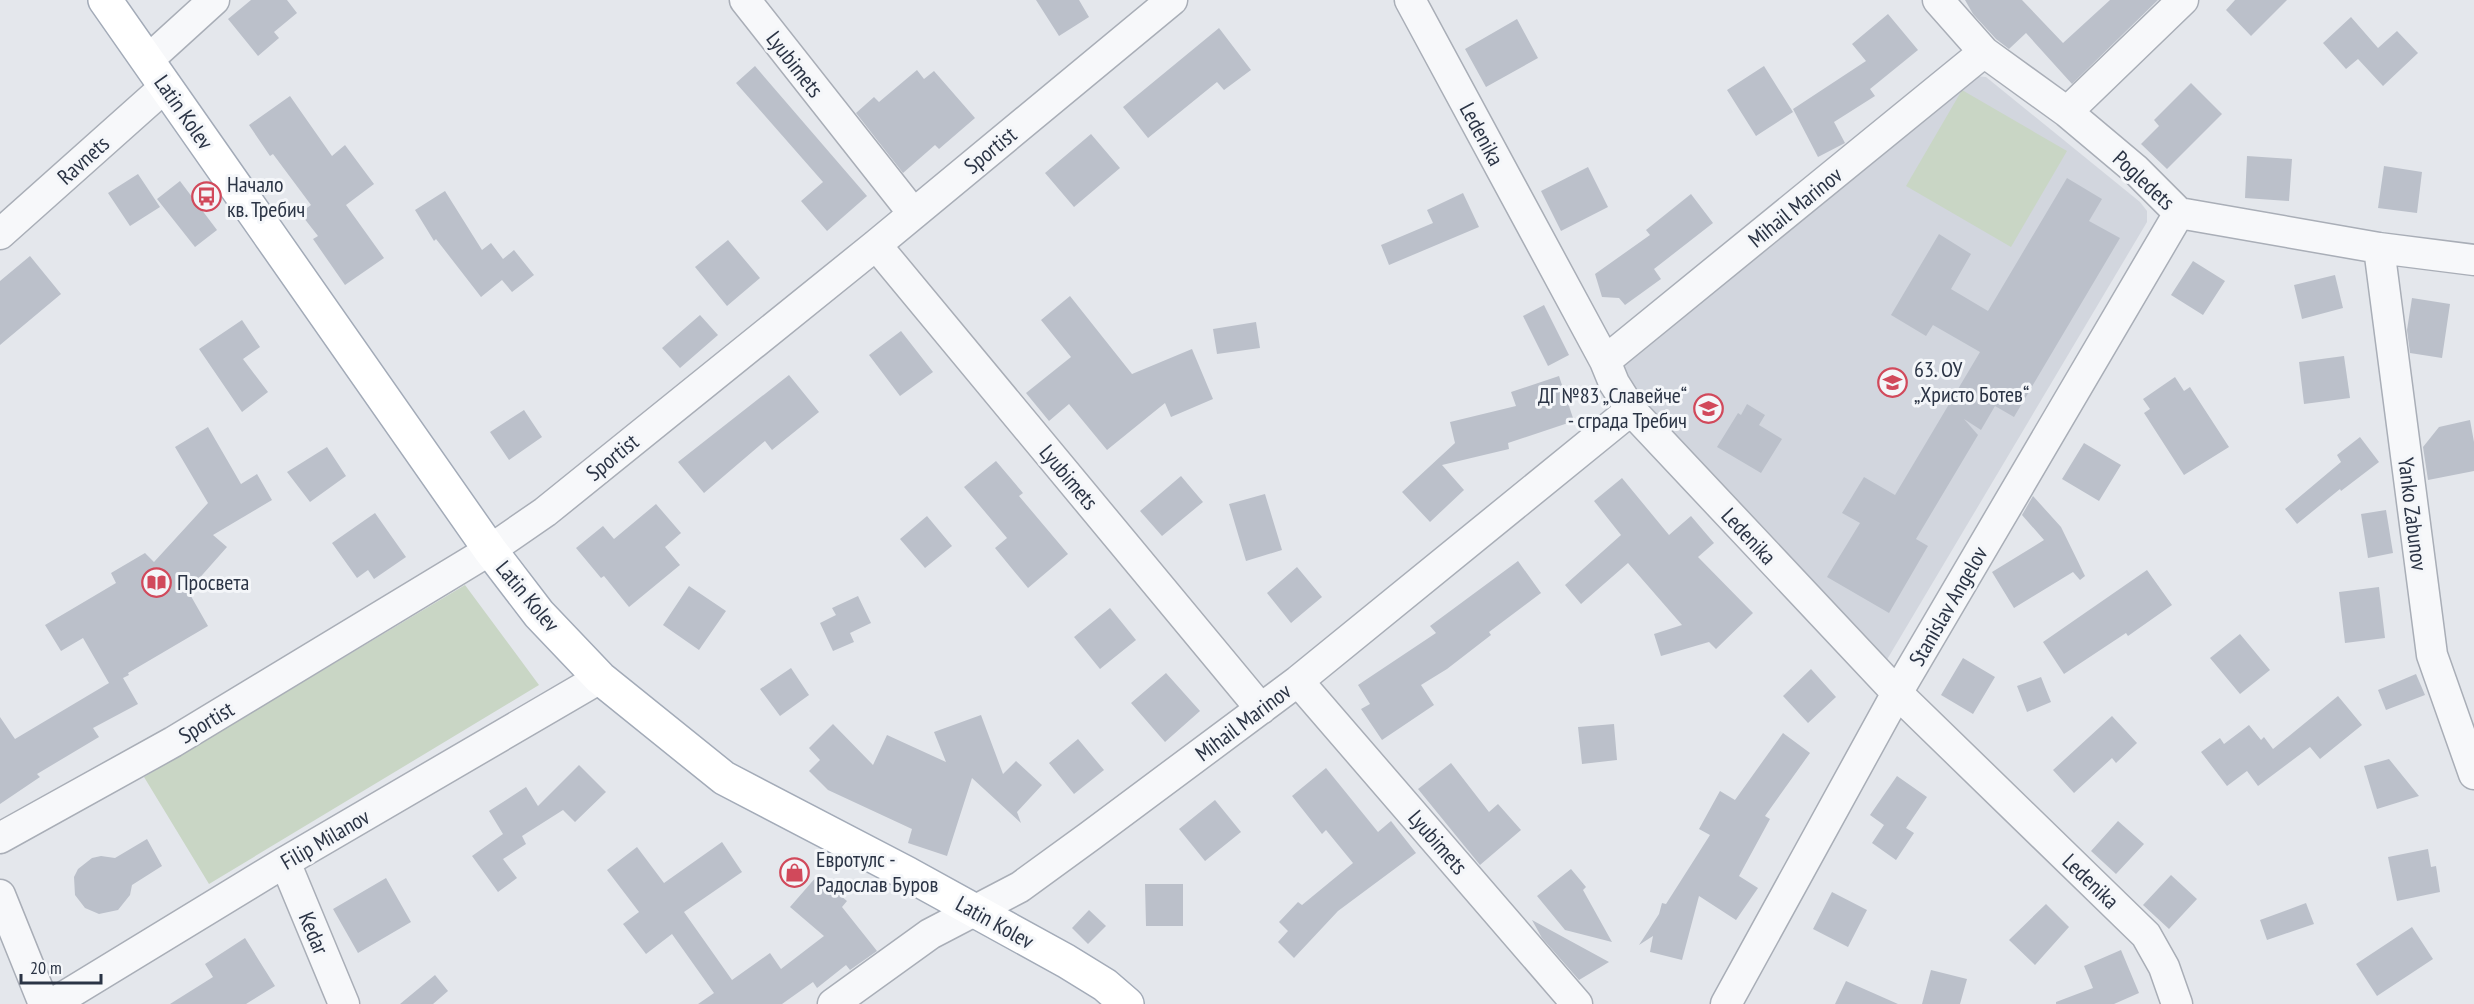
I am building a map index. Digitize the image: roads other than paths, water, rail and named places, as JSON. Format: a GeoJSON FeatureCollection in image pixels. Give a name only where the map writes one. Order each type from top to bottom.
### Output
{"type":"FeatureCollection","features":[{"type":"Feature","properties":{"kind":"main road","name":"Latin Kolev"},"geometry":{"type":"LineString","coordinates":[[105,0],[490,550],[539,614],[600,678],[724,778],[975,910],[1066,961],[1105,985],[1127,1004]]}},
{"type":"Feature","properties":{"kind":"street"},"geometry":{"type":"LineString","coordinates":[[148,60],[214,0]]}},
{"type":"Feature","properties":{"kind":"street","name":"Lyubimets"},"geometry":{"type":"LineString","coordinates":[[745,0],[914,213]]}},
{"type":"Feature","properties":{"kind":"street","name":"Sportist"},"geometry":{"type":"LineString","coordinates":[[0,838],[172,742],[490,550],[545,512],[876,245],[1172,0]]}},
{"type":"Feature","properties":{"kind":"street","name":"Ledenika"},"geometry":{"type":"LineString","coordinates":[[1410,0],[1605,361],[1614,383],[1631,410],[1896,693],[2146,935],[2164,967],[2177,1004]]}},
{"type":"Feature","properties":{"kind":"street","name":"Pogledets"},"geometry":{"type":"LineString","coordinates":[[1938,0],[1984,52],[2067,112],[2136,170],[2179,213],[2379,248],[2474,260]]}},
{"type":"Feature","properties":{"kind":"street"},"geometry":{"type":"LineString","coordinates":[[2067,112],[2183,0]]}},
{"type":"Feature","properties":{"kind":"street","name":"Mihail Marinov"},"geometry":{"type":"LineString","coordinates":[[1605,361],[1984,52]]}},
{"type":"Feature","properties":{"kind":"street","name":"Ravnets"},"geometry":{"type":"LineString","coordinates":[[0,234],[166,86]]}},
{"type":"Feature","properties":{"kind":"street","name":"Stanislav Angelov"},"geometry":{"type":"LineString","coordinates":[[1726,1004],[1896,693],[2179,213]]}},
{"type":"Feature","properties":{"kind":"street","name":"Lyubimets"},"geometry":{"type":"LineString","coordinates":[[876,245],[1261,709]]}},
{"type":"Feature","properties":{"kind":"street","name":"Yanko Zabunov"},"geometry":{"type":"LineString","coordinates":[[2379,248],[2432,655],[2474,774]]}},
{"type":"Feature","properties":{"kind":"street","name":"Mihail Marinov"},"geometry":{"type":"LineString","coordinates":[[833,1004],[930,934],[1020,887],[1261,709],[1631,410]]}},
{"type":"Feature","properties":{"kind":"street","name":"Filip Milanov"},"geometry":{"type":"LineString","coordinates":[[52,1004],[285,862],[600,678]]}},
{"type":"Feature","properties":{"kind":"street","name":"Lyubimets"},"geometry":{"type":"LineString","coordinates":[[1298,681],[1577,1004]]}},
{"type":"Feature","properties":{"kind":"street","name":"Kedar"},"geometry":{"type":"LineString","coordinates":[[285,862],[344,1004]]}},
{"type":"Feature","properties":{"kind":"street"},"geometry":{"type":"LineString","coordinates":[[0,895],[44,1004]]}},
{"type":"Feature","properties":{"kind":"place","name":"Начало кв. Требич"},"geometry":{"type":"Point","coordinates":[206,197]}},
{"type":"Feature","properties":{"kind":"place","name":"63. ОУ „Христо Ботев“"},"geometry":{"type":"Point","coordinates":[1893,382]}},
{"type":"Feature","properties":{"kind":"place","name":"ДГ №83 „Славейче“ - сграда Требич"},"geometry":{"type":"Point","coordinates":[1708,408]}},
{"type":"Feature","properties":{"kind":"place","name":"Просвета"},"geometry":{"type":"Point","coordinates":[156,582]}},
{"type":"Feature","properties":{"kind":"place","name":"Евротулс - Радослав Буров"},"geometry":{"type":"Point","coordinates":[795,872]}}]}
